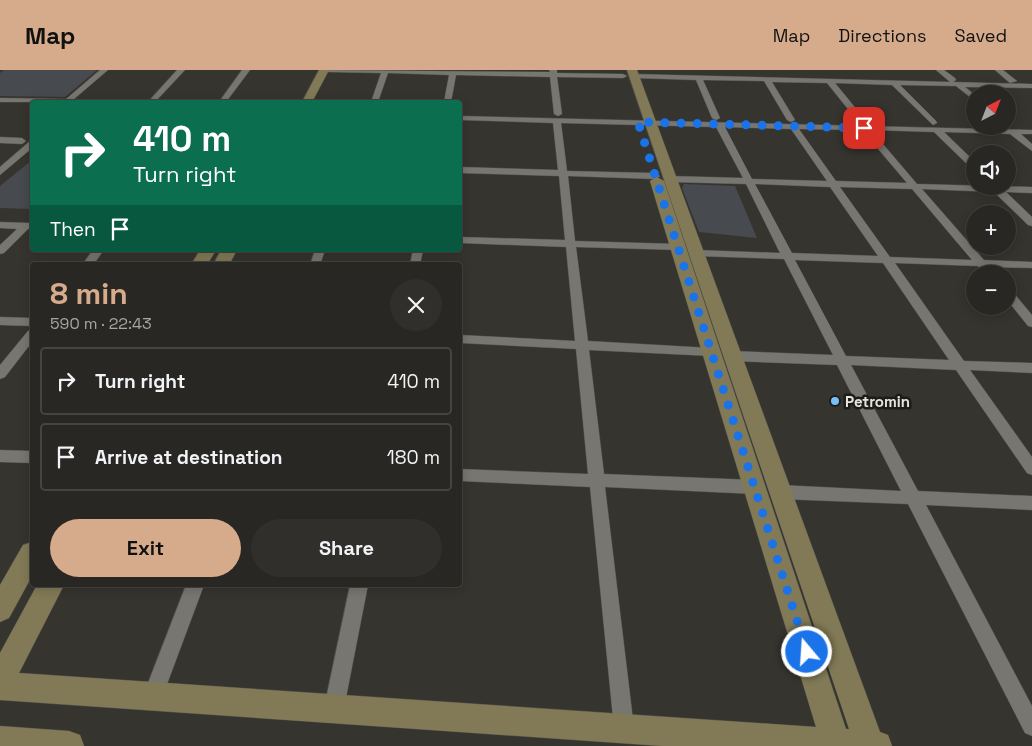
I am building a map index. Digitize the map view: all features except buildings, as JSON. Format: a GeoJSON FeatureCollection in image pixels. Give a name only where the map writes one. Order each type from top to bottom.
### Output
{"type":"FeatureCollection","features":[{"type":"Feature","properties":{"kind":"main road"},"geometry":{"type":"LineString","coordinates":[[308,100],[326,70]]}},
{"type":"Feature","properties":{"kind":"main road"},"geometry":{"type":"LineString","coordinates":[[626,73],[687,250],[732,356],[869,746]]}},
{"type":"Feature","properties":{"kind":"main road"},"geometry":{"type":"LineString","coordinates":[[687,250],[711,352],[837,744]]}},
{"type":"Feature","properties":{"kind":"main road"},"geometry":{"type":"LineString","coordinates":[[0,609],[30,556]]}},
{"type":"Feature","properties":{"kind":"main road"},"geometry":{"type":"LineString","coordinates":[[0,681],[50,587]]}},
{"type":"Feature","properties":{"kind":"main road"},"geometry":{"type":"LineString","coordinates":[[0,686],[877,746]]}},
{"type":"Feature","properties":{"kind":"main road"},"geometry":{"type":"LineString","coordinates":[[0,741],[70,746]]}},
{"type":"Feature","properties":{"kind":"street"},"geometry":{"type":"LineString","coordinates":[[69,100],[104,70]]}},
{"type":"Feature","properties":{"kind":"street"},"geometry":{"type":"LineString","coordinates":[[81,100],[115,70]]}},
{"type":"Feature","properties":{"kind":"street"},"geometry":{"type":"LineString","coordinates":[[153,100],[181,70]]}},
{"type":"Feature","properties":{"kind":"street"},"geometry":{"type":"LineString","coordinates":[[224,100],[246,70]]}},
{"type":"Feature","properties":{"kind":"street"},"geometry":{"type":"LineString","coordinates":[[326,70],[626,73],[699,78],[829,81],[888,78],[966,158]]}},
{"type":"Feature","properties":{"kind":"street"},"geometry":{"type":"LineString","coordinates":[[375,100],[386,70]]}},
{"type":"Feature","properties":{"kind":"street"},"geometry":{"type":"LineString","coordinates":[[530,70],[553,72]]}},
{"type":"Feature","properties":{"kind":"street"},"geometry":{"type":"LineString","coordinates":[[940,70],[966,91]]}},
{"type":"Feature","properties":{"kind":"street"},"geometry":{"type":"LineString","coordinates":[[999,70],[1013,81]]}},
{"type":"Feature","properties":{"kind":"street"},"geometry":{"type":"LineString","coordinates":[[447,100],[453,71]]}},
{"type":"Feature","properties":{"kind":"street"},"geometry":{"type":"LineString","coordinates":[[553,72],[624,728]]}},
{"type":"Feature","properties":{"kind":"street"},"geometry":{"type":"LineString","coordinates":[[659,75],[690,72],[818,73],[1030,86]]}},
{"type":"Feature","properties":{"kind":"street"},"geometry":{"type":"LineString","coordinates":[[699,78],[748,181],[1032,726]]}},
{"type":"Feature","properties":{"kind":"street"},"geometry":{"type":"LineString","coordinates":[[767,80],[792,123],[833,184],[1032,469]]}},
{"type":"Feature","properties":{"kind":"street"},"geometry":{"type":"LineString","coordinates":[[829,81],[863,125],[981,263]]}},
{"type":"Feature","properties":{"kind":"street"},"geometry":{"type":"LineString","coordinates":[[955,82],[1013,81],[1030,86]]}},
{"type":"Feature","properties":{"kind":"street"},"geometry":{"type":"LineString","coordinates":[[0,100],[30,101]]}},
{"type":"Feature","properties":{"kind":"street"},"geometry":{"type":"LineString","coordinates":[[0,107],[30,108]]}},
{"type":"Feature","properties":{"kind":"street"},"geometry":{"type":"LineString","coordinates":[[462,112],[558,117],[966,127]]}},
{"type":"Feature","properties":{"kind":"street"},"geometry":{"type":"LineString","coordinates":[[462,118],[558,117]]}},
{"type":"Feature","properties":{"kind":"street"},"geometry":{"type":"LineString","coordinates":[[935,126],[966,124]]}},
{"type":"Feature","properties":{"kind":"street"},"geometry":{"type":"LineString","coordinates":[[1016,127],[1032,126]]}},
{"type":"Feature","properties":{"kind":"street"},"geometry":{"type":"LineString","coordinates":[[1016,129],[1032,132]]}},
{"type":"Feature","properties":{"kind":"street"},"geometry":{"type":"LineString","coordinates":[[1016,133],[1032,148]]}},
{"type":"Feature","properties":{"kind":"street"},"geometry":{"type":"LineString","coordinates":[[0,140],[27,140]]}},
{"type":"Feature","properties":{"kind":"street"},"geometry":{"type":"LineString","coordinates":[[0,160],[27,140]]}},
{"type":"Feature","properties":{"kind":"street"},"geometry":{"type":"LineString","coordinates":[[0,172],[27,140]]}},
{"type":"Feature","properties":{"kind":"street"},"geometry":{"type":"LineString","coordinates":[[462,170],[966,187]]}},
{"type":"Feature","properties":{"kind":"street"},"geometry":{"type":"LineString","coordinates":[[1016,189],[1032,190]]}},
{"type":"Feature","properties":{"kind":"street"},"geometry":{"type":"LineString","coordinates":[[1003,195],[1032,223]]}},
{"type":"Feature","properties":{"kind":"street"},"geometry":{"type":"LineString","coordinates":[[0,225],[29,226]]}},
{"type":"Feature","properties":{"kind":"street"},"geometry":{"type":"LineString","coordinates":[[0,251],[29,226]]}},
{"type":"Feature","properties":{"kind":"street"},"geometry":{"type":"LineString","coordinates":[[462,240],[687,250],[788,257],[1032,265]]}},
{"type":"Feature","properties":{"kind":"street"},"geometry":{"type":"LineString","coordinates":[[89,262],[97,252]]}},
{"type":"Feature","properties":{"kind":"street"},"geometry":{"type":"LineString","coordinates":[[1016,304],[1032,323]]}},
{"type":"Feature","properties":{"kind":"street"},"geometry":{"type":"LineString","coordinates":[[0,321],[30,322]]}},
{"type":"Feature","properties":{"kind":"street"},"geometry":{"type":"LineString","coordinates":[[0,374],[30,336]]}},
{"type":"Feature","properties":{"kind":"street"},"geometry":{"type":"LineString","coordinates":[[462,339],[711,352]]}},
{"type":"Feature","properties":{"kind":"street"},"geometry":{"type":"LineString","coordinates":[[732,356],[1032,368]]}},
{"type":"Feature","properties":{"kind":"street"},"geometry":{"type":"LineString","coordinates":[[0,456],[30,457]]}},
{"type":"Feature","properties":{"kind":"street"},"geometry":{"type":"LineString","coordinates":[[462,475],[754,488]]}},
{"type":"Feature","properties":{"kind":"street"},"geometry":{"type":"LineString","coordinates":[[780,492],[1032,503]]}},
{"type":"Feature","properties":{"kind":"street"},"geometry":{"type":"LineString","coordinates":[[153,696],[194,587]]}},
{"type":"Feature","properties":{"kind":"street"},"geometry":{"type":"LineString","coordinates":[[334,708],[359,587]]}},
{"type":"Feature","properties":{"kind":"place","name":"Petromin"},"geometry":{"type":"Point","coordinates":[835,401]}},
{"type":"Feature","properties":{"kind":"route"},"geometry":{"type":"LineString","coordinates":[[807,652],[638,122],[864,128]]}}]}
